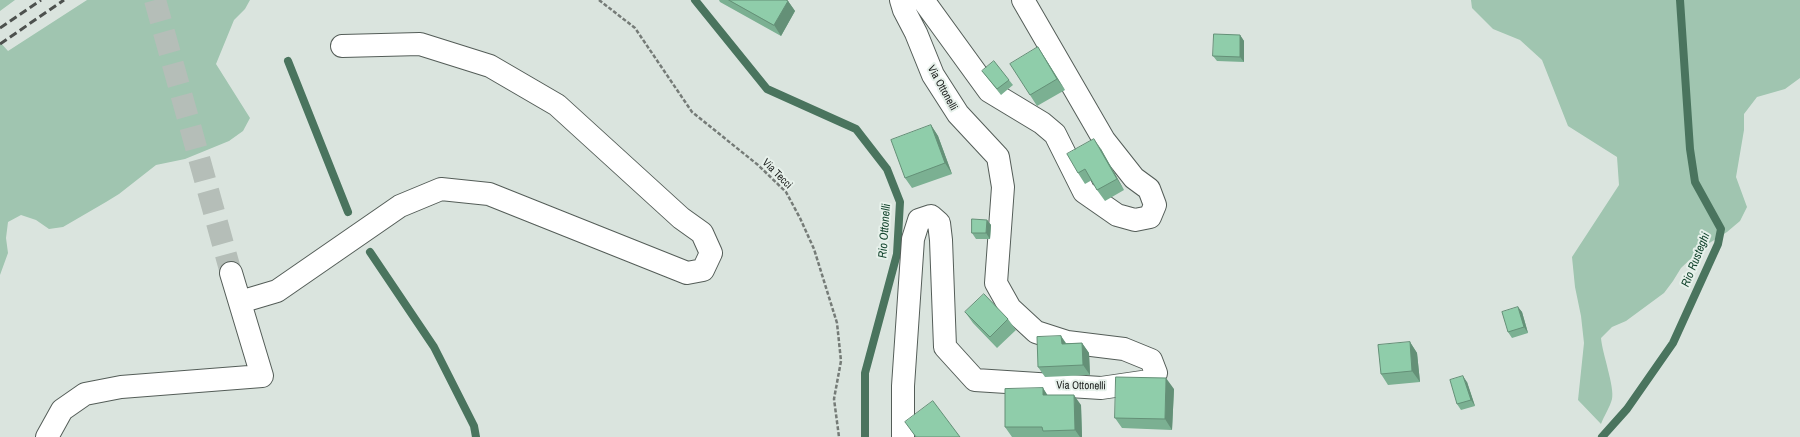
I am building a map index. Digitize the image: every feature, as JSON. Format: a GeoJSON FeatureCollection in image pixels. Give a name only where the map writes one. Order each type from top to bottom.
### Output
{"type":"FeatureCollection","features":[{"type":"Feature","properties":{"kind":"street","name":"Via Ottonelli"},"geometry":{"type":"LineString","coordinates":[[901,0],[933,75],[958,114],[998,157],[1003,187],[996,283],[1010,308],[1036,332],[1067,342],[1124,349],[1151,360],[1156,373],[1149,381],[1102,388],[974,380],[944,347],[942,240],[939,223],[931,216],[919,220],[913,239],[903,386],[903,437]]}},
{"type":"Feature","properties":{"kind":"street"},"geometry":{"type":"LineString","coordinates":[[923,0],[988,91],[1042,123],[1055,134],[1084,192],[1117,215],[1135,220],[1150,217],[1156,204],[1149,189],[1134,178],[1104,140],[1023,0]]}},
{"type":"Feature","properties":{"kind":"street"},"geometry":{"type":"LineString","coordinates":[[240,302],[277,290],[400,206],[441,189],[489,194],[687,273],[703,270],[711,253],[702,233],[681,218],[557,105],[490,66],[420,44],[342,46]]}},
{"type":"Feature","properties":{"kind":"street"},"geometry":{"type":"LineString","coordinates":[[47,437],[62,410],[85,394],[121,387],[262,376],[231,273]]}},
{"type":"Feature","properties":{"kind":"path","name":"Via Tecci"},"geometry":{"type":"LineString","coordinates":[[599,0],[635,28],[692,112],[758,165],[786,192],[814,249],[837,323],[841,361],[834,399],[839,437]]}},
{"type":"Feature","properties":{"kind":"green space"},"geometry":{"type":"Polygon","coordinates":[[[0,0],[15,0],[0,11],[0,0]]]}},
{"type":"Feature","properties":{"kind":"green space"},"geometry":{"type":"Polygon","coordinates":[[[87,0],[250,0],[245,9],[234,20],[216,64],[250,118],[243,131],[229,141],[185,159],[156,165],[119,194],[63,227],[49,229],[36,220],[21,215],[8,222],[6,238],[8,253],[0,275],[0,42],[8,51],[87,0]]]}},
{"type":"Feature","properties":{"kind":"green space"},"geometry":{"type":"Polygon","coordinates":[[[1471,0],[1800,0],[1800,78],[1785,89],[1757,97],[1744,114],[1744,130],[1736,177],[1747,207],[1740,221],[1727,232],[1703,247],[1681,268],[1664,293],[1626,321],[1612,327],[1601,338],[1612,387],[1612,399],[1601,424],[1578,400],[1584,343],[1572,257],[1619,185],[1617,157],[1568,126],[1542,60],[1520,40],[1493,29],[1472,8],[1471,0]]]}},
{"type":"Feature","properties":{"kind":"building"},"geometry":{"type":"Polygon","coordinates":[[[729,0],[786,0],[788,1],[774,25],[729,0]]]}},
{"type":"Feature","properties":{"kind":"building"},"geometry":{"type":"Polygon","coordinates":[[[1214,34],[1240,35],[1240,57],[1213,56],[1214,34]]]}},
{"type":"Feature","properties":{"kind":"building"},"geometry":{"type":"Polygon","coordinates":[[[1038,47],[1057,79],[1030,95],[1010,64],[1038,47]]]}},
{"type":"Feature","properties":{"kind":"building"},"geometry":{"type":"Polygon","coordinates":[[[994,61],[1009,80],[997,89],[982,71],[994,61]]]}},
{"type":"Feature","properties":{"kind":"building"},"geometry":{"type":"Polygon","coordinates":[[[931,125],[945,163],[905,178],[891,140],[931,125]]]}},
{"type":"Feature","properties":{"kind":"building"},"geometry":{"type":"Polygon","coordinates":[[[1094,139],[1117,179],[1097,190],[1085,169],[1078,173],[1067,154],[1094,139]]]}},
{"type":"Feature","properties":{"kind":"building"},"geometry":{"type":"Polygon","coordinates":[[[972,219],[987,220],[986,233],[972,233],[972,219]]]}},
{"type":"Feature","properties":{"kind":"building"},"geometry":{"type":"Polygon","coordinates":[[[984,294],[1008,319],[990,337],[965,312],[984,294]]]}},
{"type":"Feature","properties":{"kind":"building"},"geometry":{"type":"Polygon","coordinates":[[[1518,307],[1524,327],[1508,332],[1502,312],[1518,307]]]}},
{"type":"Feature","properties":{"kind":"building"},"geometry":{"type":"Polygon","coordinates":[[[1061,336],[1062,344],[1082,343],[1083,365],[1038,367],[1037,337],[1061,336]]]}},
{"type":"Feature","properties":{"kind":"building"},"geometry":{"type":"Polygon","coordinates":[[[1410,342],[1412,371],[1381,374],[1378,345],[1410,342]]]}},
{"type":"Feature","properties":{"kind":"building"},"geometry":{"type":"Polygon","coordinates":[[[1463,376],[1471,400],[1457,404],[1450,380],[1463,376]]]}},
{"type":"Feature","properties":{"kind":"building"},"geometry":{"type":"Polygon","coordinates":[[[1116,377],[1166,378],[1165,419],[1115,418],[1116,377]]]}},
{"type":"Feature","properties":{"kind":"building"},"geometry":{"type":"Polygon","coordinates":[[[1043,388],[1043,395],[1074,395],[1075,430],[1043,431],[1042,427],[1005,427],[1005,389],[1043,388]]]}},
{"type":"Feature","properties":{"kind":"building"},"geometry":{"type":"Polygon","coordinates":[[[933,401],[960,437],[916,437],[905,422],[933,401]]]}},
{"type":"Feature","properties":{"kind":"waterway","name":"Rio Ottonelli"},"geometry":{"type":"LineString","coordinates":[[695,0],[767,89],[856,129],[887,169],[900,202],[897,254],[865,373],[865,437]]}},
{"type":"Feature","properties":{"kind":"waterway","name":"Rio Rusteghi"},"geometry":{"type":"LineString","coordinates":[[1602,437],[1627,409],[1673,343],[1718,244],[1721,229],[1695,182],[1690,149],[1680,0]]}},
{"type":"Feature","properties":{"kind":"waterway"},"geometry":{"type":"LineString","coordinates":[[288,61],[348,212]]}},
{"type":"Feature","properties":{"kind":"waterway"},"geometry":{"type":"LineString","coordinates":[[370,252],[434,347],[474,426],[476,437]]}},
{"type":"Feature","properties":{"kind":"tunnel"},"geometry":{"type":"LineString","coordinates":[[155,0],[231,273]]}},
{"type":"Feature","properties":{"kind":"railway"},"geometry":{"type":"LineString","coordinates":[[0,28],[41,0]]}},
{"type":"Feature","properties":{"kind":"railway"},"geometry":{"type":"LineString","coordinates":[[0,44],[64,0]]}}]}
